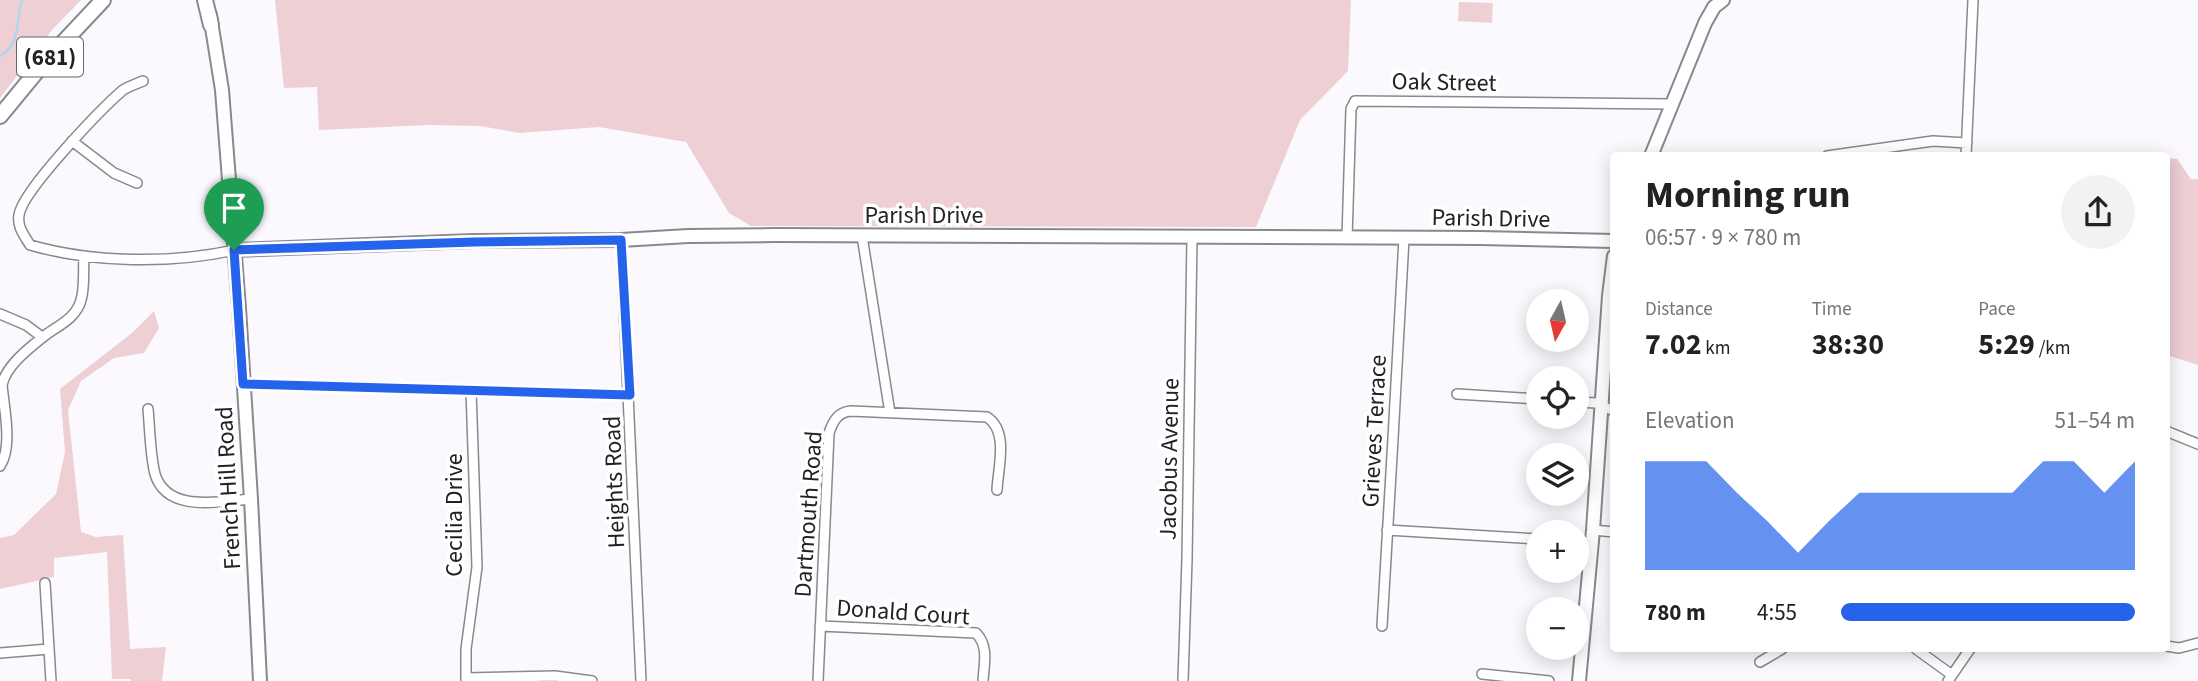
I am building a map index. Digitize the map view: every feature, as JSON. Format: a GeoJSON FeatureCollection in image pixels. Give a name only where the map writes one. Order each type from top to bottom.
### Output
{"type":"FeatureCollection","features":[{"type":"Feature","properties":{"kind":"main road"},"geometry":{"type":"LineString","coordinates":[[206,0],[211,25]]}},
{"type":"Feature","properties":{"kind":"main road","name":"(681)"},"geometry":{"type":"LineString","coordinates":[[0,116],[42,65],[101,3]]}},
{"type":"Feature","properties":{"kind":"street"},"geometry":{"type":"LineString","coordinates":[[1966,152],[1973,0]]}},
{"type":"Feature","properties":{"kind":"street"},"geometry":{"type":"LineString","coordinates":[[1653,152],[1704,23],[1716,2]]}},
{"type":"Feature","properties":{"kind":"street","name":"French Hill Road"},"geometry":{"type":"LineString","coordinates":[[211,25],[222,90],[234,250],[260,681]]}},
{"type":"Feature","properties":{"kind":"street"},"geometry":{"type":"LineString","coordinates":[[143,81],[125,89],[72,141],[26,197],[19,214],[20,230],[30,245],[84,256],[130,260],[215,254],[234,250]]}},
{"type":"Feature","properties":{"kind":"street","name":"Oak Street"},"geometry":{"type":"LineString","coordinates":[[1347,238],[1351,108],[1355,101],[1671,104]]}},
{"type":"Feature","properties":{"kind":"street"},"geometry":{"type":"LineString","coordinates":[[72,141],[114,173],[137,183]]}},
{"type":"Feature","properties":{"kind":"street"},"geometry":{"type":"LineString","coordinates":[[1855,152],[1933,141],[1967,143]]}},
{"type":"Feature","properties":{"kind":"street","name":"Parish Drive"},"geometry":{"type":"LineString","coordinates":[[234,250],[688,236],[1610,241]]}},
{"type":"Feature","properties":{"kind":"street"},"geometry":{"type":"LineString","coordinates":[[862,236],[890,413],[983,416],[992,421],[1000,441],[997,490]]}},
{"type":"Feature","properties":{"kind":"street","name":"Jacobus Avenue"},"geometry":{"type":"LineString","coordinates":[[1183,681],[1192,237]]}},
{"type":"Feature","properties":{"kind":"street","name":"Grieves Terrace"},"geometry":{"type":"LineString","coordinates":[[1381,626],[1404,238]]}},
{"type":"Feature","properties":{"kind":"street","name":"Heights Road"},"geometry":{"type":"LineString","coordinates":[[621,240],[641,681]]}},
{"type":"Feature","properties":{"kind":"street"},"geometry":{"type":"LineString","coordinates":[[0,466],[5,459],[7,445],[2,385],[4,377],[42,337],[72,317],[81,300],[84,256]]}},
{"type":"Feature","properties":{"kind":"street"},"geometry":{"type":"LineString","coordinates":[[1579,681],[1592,536],[1608,409],[1610,288]]}},
{"type":"Feature","properties":{"kind":"street"},"geometry":{"type":"LineString","coordinates":[[0,314],[26,325],[42,337]]}},
{"type":"Feature","properties":{"kind":"street"},"geometry":{"type":"LineString","coordinates":[[243,384],[630,395]]}},
{"type":"Feature","properties":{"kind":"street","name":"Cecilia Drive"},"geometry":{"type":"LineString","coordinates":[[466,680],[466,649],[477,567],[471,390]]}},
{"type":"Feature","properties":{"kind":"street"},"geometry":{"type":"LineString","coordinates":[[1457,394],[1526,398]]}},
{"type":"Feature","properties":{"kind":"street"},"geometry":{"type":"LineString","coordinates":[[1589,403],[1608,409]]}},
{"type":"Feature","properties":{"kind":"street"},"geometry":{"type":"LineString","coordinates":[[148,409],[155,474],[170,496],[182,501],[199,502],[251,499]]}},
{"type":"Feature","properties":{"kind":"street","name":"Dartmouth Road"},"geometry":{"type":"LineString","coordinates":[[818,681],[829,433],[836,417],[845,411],[890,413]]}},
{"type":"Feature","properties":{"kind":"street"},"geometry":{"type":"LineString","coordinates":[[2170,433],[2198,444]]}},
{"type":"Feature","properties":{"kind":"street"},"geometry":{"type":"LineString","coordinates":[[1387,530],[1526,538]]}},
{"type":"Feature","properties":{"kind":"street"},"geometry":{"type":"LineString","coordinates":[[1589,537],[1610,533]]}},
{"type":"Feature","properties":{"kind":"street"},"geometry":{"type":"LineString","coordinates":[[45,583],[51,681]]}},
{"type":"Feature","properties":{"kind":"street","name":"Donald Court"},"geometry":{"type":"LineString","coordinates":[[820,626],[976,633],[984,643],[983,681]]}},
{"type":"Feature","properties":{"kind":"street"},"geometry":{"type":"LineString","coordinates":[[2170,646],[2187,647],[2198,643]]}},
{"type":"Feature","properties":{"kind":"street"},"geometry":{"type":"LineString","coordinates":[[0,653],[49,649]]}},
{"type":"Feature","properties":{"kind":"street"},"geometry":{"type":"LineString","coordinates":[[1760,662],[1777,652]]}},
{"type":"Feature","properties":{"kind":"street"},"geometry":{"type":"LineString","coordinates":[[1920,652],[1950,678],[1968,652]]}},
{"type":"Feature","properties":{"kind":"street"},"geometry":{"type":"LineString","coordinates":[[1482,674],[1549,681]]}},
{"type":"Feature","properties":{"kind":"street"},"geometry":{"type":"LineString","coordinates":[[466,680],[555,676],[592,681]]}},
{"type":"Feature","properties":{"kind":"shaded area"},"geometry":{"type":"Polygon","coordinates":[[[0,0],[81,0],[52,30],[0,98],[0,0]]]}},
{"type":"Feature","properties":{"kind":"shaded area"},"geometry":{"type":"Polygon","coordinates":[[[275,0],[1351,0],[1348,71],[1300,120],[1256,227],[751,226],[729,213],[686,142],[599,127],[520,133],[480,126],[428,125],[319,130],[317,87],[284,88],[275,0]]]}},
{"type":"Feature","properties":{"kind":"shaded area"},"geometry":{"type":"Polygon","coordinates":[[[1459,2],[1493,3],[1492,23],[1458,21],[1459,2]]]}},
{"type":"Feature","properties":{"kind":"shaded area"},"geometry":{"type":"Polygon","coordinates":[[[2170,158],[2177,159],[2191,179],[2198,179],[2198,365],[2170,356],[2170,158]]]}},
{"type":"Feature","properties":{"kind":"shaded area"},"geometry":{"type":"Polygon","coordinates":[[[154,311],[159,328],[144,353],[114,358],[81,381],[68,410],[81,532],[96,537],[123,535],[130,649],[166,647],[162,681],[131,681],[112,679],[107,552],[54,558],[54,577],[0,589],[0,538],[14,535],[56,494],[65,452],[60,389],[132,333],[154,311]]]}},
{"type":"Feature","properties":{"kind":"waterway"},"geometry":{"type":"LineString","coordinates":[[0,56],[7,51],[15,38],[22,0]]}},
{"type":"Feature","properties":{"kind":"route"},"geometry":{"type":"LineString","coordinates":[[621,240],[630,395],[243,384],[234,250],[621,240]]}}]}
